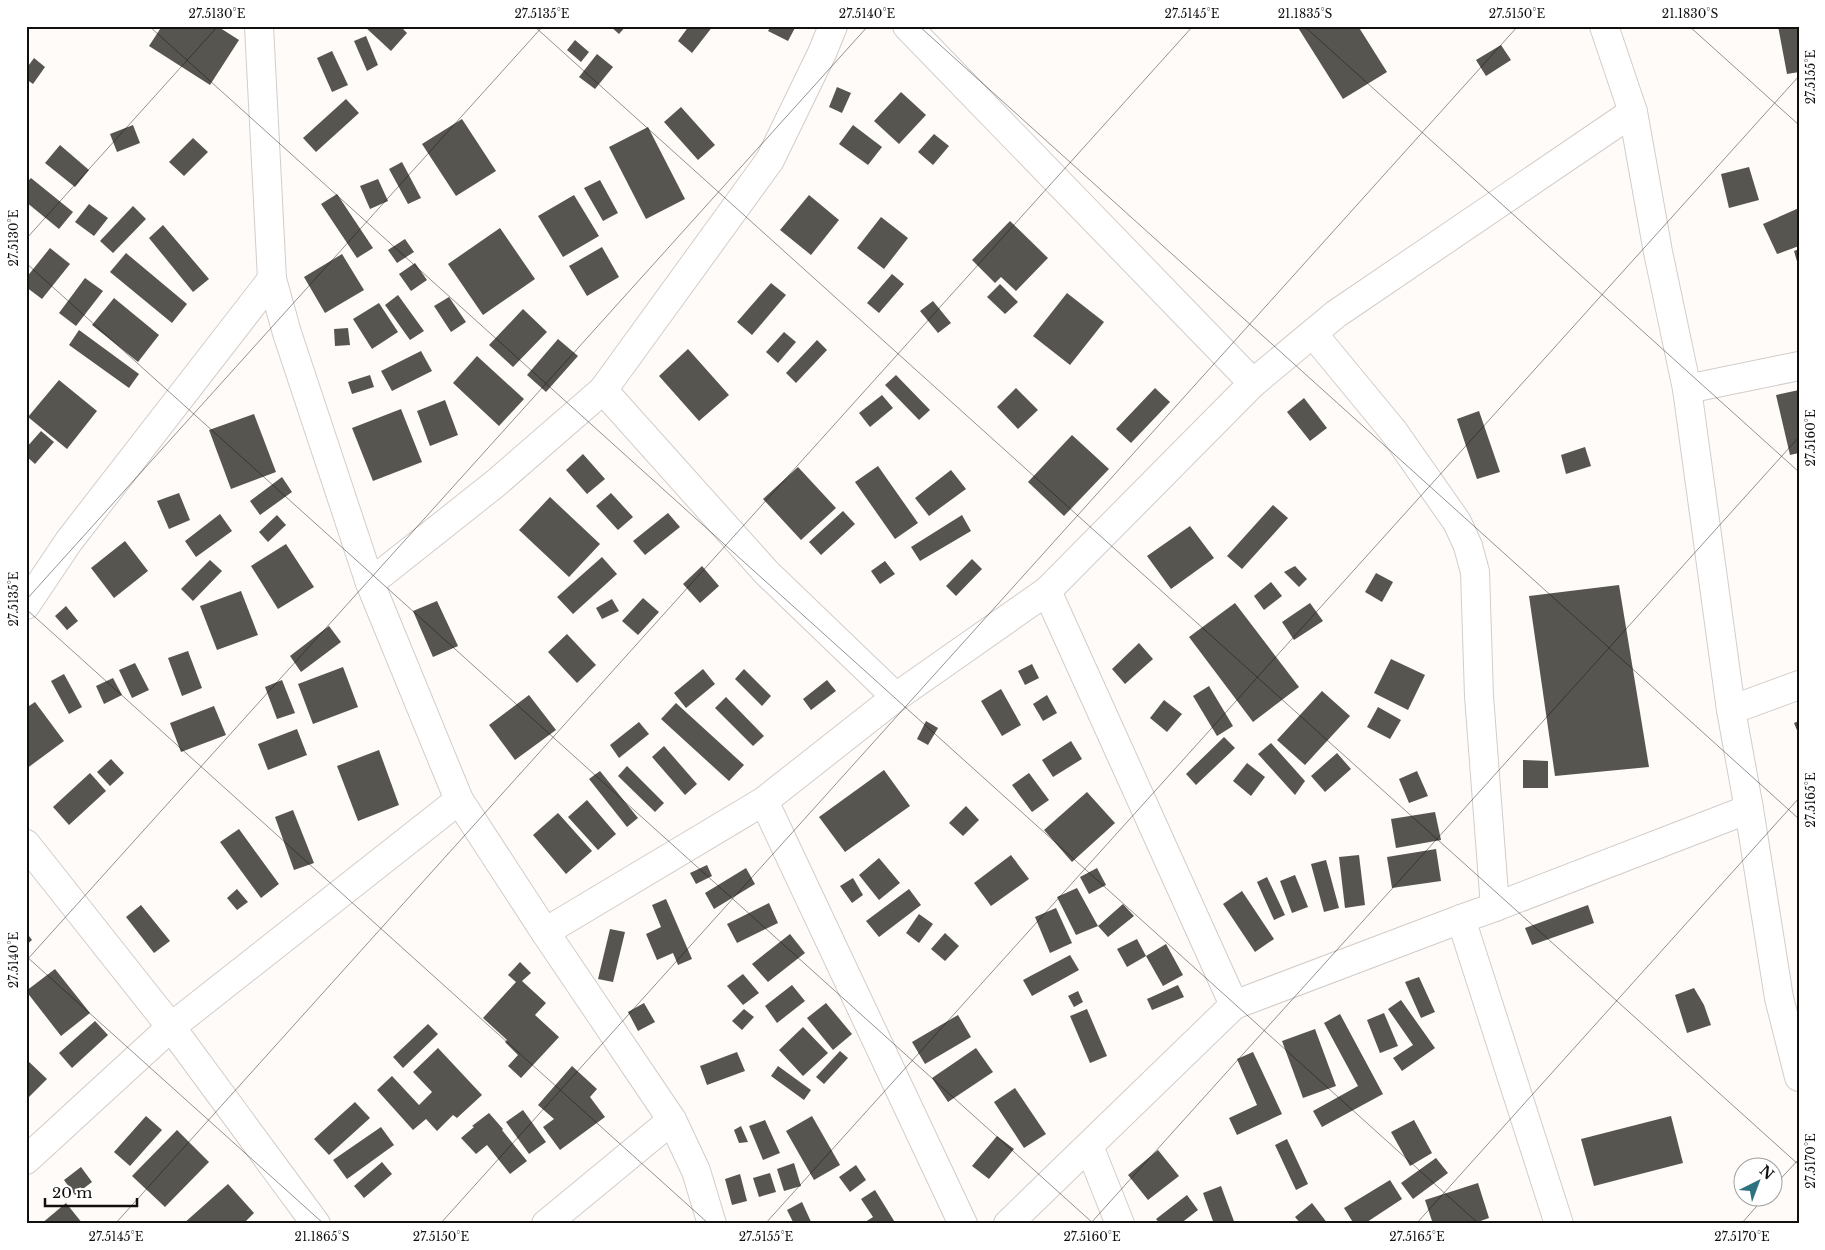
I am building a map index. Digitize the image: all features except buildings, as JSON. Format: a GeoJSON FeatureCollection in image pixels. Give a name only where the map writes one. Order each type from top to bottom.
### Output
{"type":"FeatureCollection","features":[{"type":"Feature","properties":{"kind":"street"},"geometry":{"type":"LineString","coordinates":[[259,26],[272,279],[287,333],[370,583],[459,800],[545,932],[672,1120],[696,1171],[712,1224]]}},
{"type":"Feature","properties":{"kind":"street"},"geometry":{"type":"LineString","coordinates":[[370,583],[496,483],[603,390],[770,160],[822,53],[833,26]]}},
{"type":"Feature","properties":{"kind":"street"},"geometry":{"type":"LineString","coordinates":[[907,26],[1253,383]]}},
{"type":"Feature","properties":{"kind":"street"},"geometry":{"type":"LineString","coordinates":[[1604,26],[1633,112],[1658,252],[1687,389],[1730,710],[1749,809],[1779,998],[1799,1077]]}},
{"type":"Feature","properties":{"kind":"street"},"geometry":{"type":"LineString","coordinates":[[545,932],[764,801],[896,697],[1047,591],[1253,383],[1314,335],[1336,314],[1633,112]]}},
{"type":"Feature","properties":{"kind":"street"},"geometry":{"type":"LineString","coordinates":[[26,605],[69,541],[272,279]]}},
{"type":"Feature","properties":{"kind":"street"},"geometry":{"type":"LineString","coordinates":[[1314,335],[1394,432],[1457,522],[1468,546],[1475,572],[1479,696],[1496,908]]}},
{"type":"Feature","properties":{"kind":"street"},"geometry":{"type":"LineString","coordinates":[[1687,389],[1799,366]]}},
{"type":"Feature","properties":{"kind":"street"},"geometry":{"type":"LineString","coordinates":[[603,390],[766,572],[896,697]]}},
{"type":"Feature","properties":{"kind":"street"},"geometry":{"type":"LineString","coordinates":[[1047,591],[1234,1005]]}},
{"type":"Feature","properties":{"kind":"street"},"geometry":{"type":"LineString","coordinates":[[1730,710],[1799,685]]}},
{"type":"Feature","properties":{"kind":"street"},"geometry":{"type":"LineString","coordinates":[[26,1160],[171,1027],[459,800]]}},
{"type":"Feature","properties":{"kind":"street"},"geometry":{"type":"LineString","coordinates":[[764,801],[963,1224]]}},
{"type":"Feature","properties":{"kind":"street"},"geometry":{"type":"LineString","coordinates":[[1008,1224],[1234,1005],[1461,919],[1496,908],[1749,809]]}},
{"type":"Feature","properties":{"kind":"street"},"geometry":{"type":"LineString","coordinates":[[26,844],[171,1027],[316,1224]]}},
{"type":"Feature","properties":{"kind":"street"},"geometry":{"type":"LineString","coordinates":[[1461,919],[1559,1224]]}},
{"type":"Feature","properties":{"kind":"street"},"geometry":{"type":"LineString","coordinates":[[546,1224],[672,1120]]}},
{"type":"Feature","properties":{"kind":"street"},"geometry":{"type":"LineString","coordinates":[[1089,1146],[1120,1224]]}}]}
